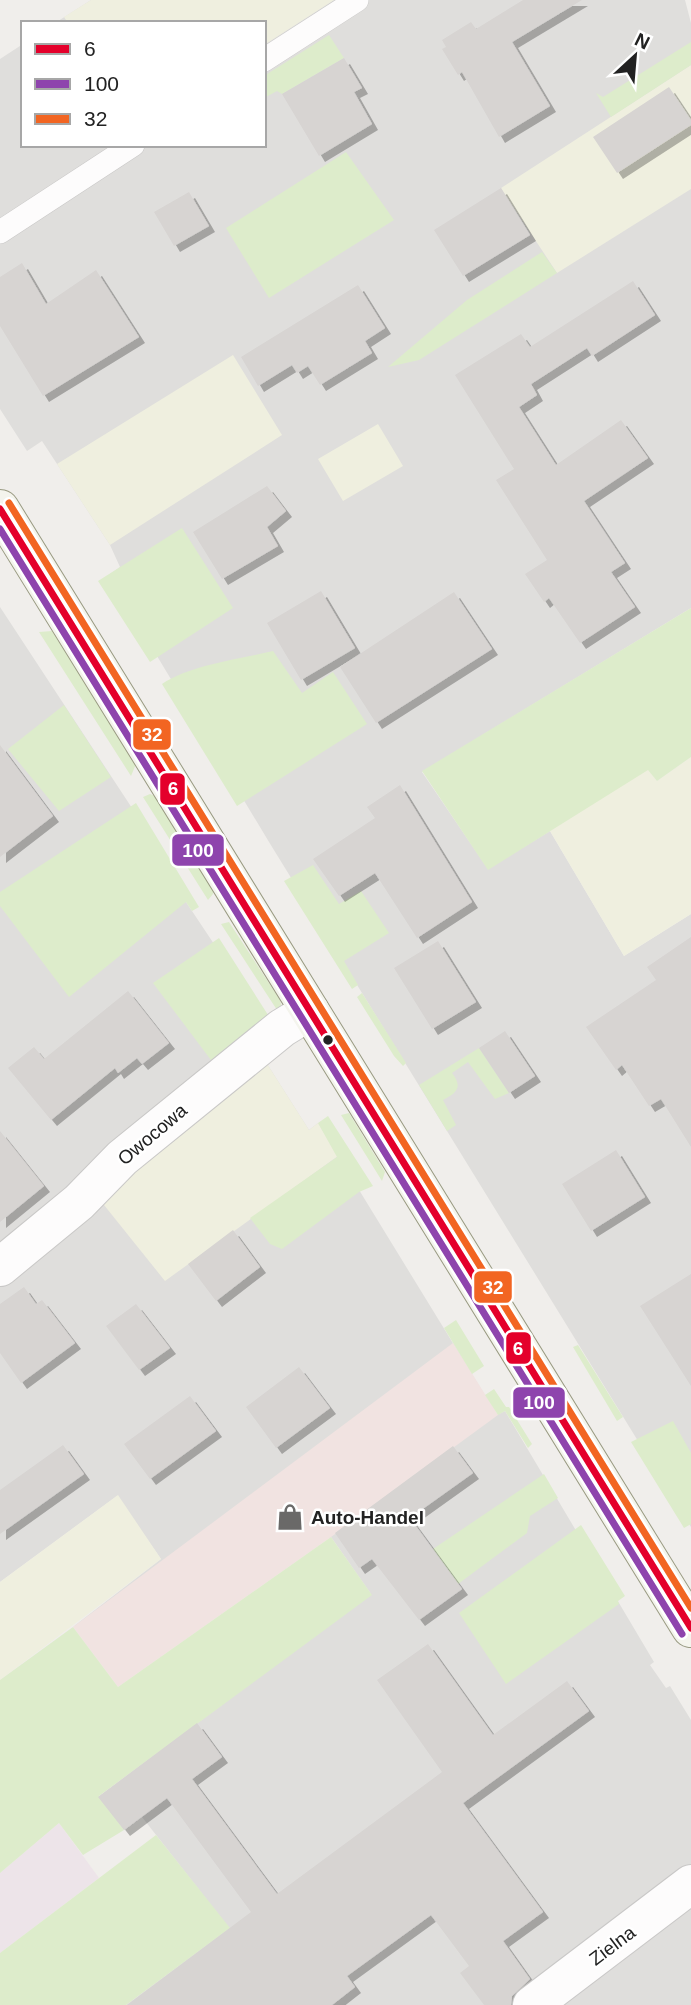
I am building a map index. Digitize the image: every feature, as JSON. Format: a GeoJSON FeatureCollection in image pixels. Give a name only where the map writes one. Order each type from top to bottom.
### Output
{"type":"FeatureCollection","features":[{"type":"Feature","properties":{"kind":"main road"},"geometry":{"type":"LineString","coordinates":[[0,509],[691,1628]]}},
{"type":"Feature","properties":{"kind":"street","name":"Owocowa"},"geometry":{"type":"LineString","coordinates":[[0,1267],[79,1202],[122,1158],[282,1028],[310,1011]]}},
{"type":"Feature","properties":{"kind":"street","name":"Zielna"},"geometry":{"type":"LineString","coordinates":[[532,2005],[691,1884]]}},
{"type":"Feature","properties":{"kind":"lane"},"geometry":{"type":"LineString","coordinates":[[266,59],[356,0]]}},
{"type":"Feature","properties":{"kind":"lane"},"geometry":{"type":"LineString","coordinates":[[0,232],[130,147]]}},
{"type":"Feature","properties":{"kind":"shaded area"},"geometry":{"type":"Polygon","coordinates":[[[91,0],[685,0],[691,23],[691,608],[422,772],[488,869],[550,831],[624,956],[691,914],[691,1527],[106,577],[120,567],[110,545],[42,441],[27,451],[0,409],[0,59],[21,45],[21,147],[266,147],[266,21],[58,21],[91,0]]]}},
{"type":"Feature","properties":{"kind":"shaded area"},"geometry":{"type":"Polygon","coordinates":[[[0,607],[130,805],[186,902],[266,1022],[75,1189],[0,1250],[0,607]]]}},
{"type":"Feature","properties":{"kind":"shaded area"},"geometry":{"type":"Polygon","coordinates":[[[264,1059],[309,1130],[318,1123],[497,1415],[505,1411],[654,1662],[650,1665],[666,1688],[670,1686],[691,1720],[691,2005],[126,2005],[229,1928],[142,1817],[124,1830],[98,1797],[371,1594],[331,1537],[73,1627],[161,1559],[117,1496],[0,1582],[0,1286],[82,1224],[264,1059]]]}},
{"type":"Feature","properties":{"kind":"shaded area","name":"Auto-Handel"},"geometry":{"type":"Polygon","coordinates":[[[453,1343],[498,1415],[118,1687],[73,1627],[453,1343]]]}},
{"type":"Feature","properties":{"kind":"shaded area"},"geometry":{"type":"Polygon","coordinates":[[[59,1823],[99,1878],[0,1953],[0,1873],[59,1823]]]}},
{"type":"Feature","properties":{"kind":"green space"},"geometry":{"type":"Polygon","coordinates":[[[91,0],[334,0],[266,44],[266,21],[67,21],[64,17],[91,0]]]}},
{"type":"Feature","properties":{"kind":"green space"},"geometry":{"type":"Polygon","coordinates":[[[329,35],[344,58],[282,94],[277,91],[266,97],[266,75],[329,35]]]}},
{"type":"Feature","properties":{"kind":"green space"},"geometry":{"type":"Polygon","coordinates":[[[691,42],[691,65],[611,117],[596,93],[603,97],[691,42]]]}},
{"type":"Feature","properties":{"kind":"green space"},"geometry":{"type":"Polygon","coordinates":[[[691,65],[691,189],[557,273],[501,188],[691,65]]]}},
{"type":"Feature","properties":{"kind":"green space"},"geometry":{"type":"Polygon","coordinates":[[[346,152],[394,220],[269,298],[226,228],[346,152]]]}},
{"type":"Feature","properties":{"kind":"green space"},"geometry":{"type":"Polygon","coordinates":[[[542,252],[557,273],[419,360],[388,367],[467,300],[542,252]]]}},
{"type":"Feature","properties":{"kind":"green space"},"geometry":{"type":"Polygon","coordinates":[[[233,355],[282,435],[110,545],[57,464],[233,355]]]}},
{"type":"Feature","properties":{"kind":"green space"},"geometry":{"type":"Polygon","coordinates":[[[378,424],[403,466],[343,501],[318,459],[378,424]]]}},
{"type":"Feature","properties":{"kind":"green space"},"geometry":{"type":"Polygon","coordinates":[[[182,528],[233,608],[150,662],[98,581],[182,528]]]}},
{"type":"Feature","properties":{"kind":"green space"},"geometry":{"type":"Polygon","coordinates":[[[691,608],[691,757],[657,781],[648,770],[488,870],[422,771],[691,608]]]}},
{"type":"Feature","properties":{"kind":"green space"},"geometry":{"type":"Polygon","coordinates":[[[52,631],[136,764],[131,776],[39,632],[52,631]]]}},
{"type":"Feature","properties":{"kind":"green space"},"geometry":{"type":"Polygon","coordinates":[[[273,651],[302,693],[333,672],[367,724],[237,806],[162,684],[201,667],[273,651]]]}},
{"type":"Feature","properties":{"kind":"green space"},"geometry":{"type":"Polygon","coordinates":[[[64,705],[111,777],[59,811],[8,749],[64,705]]]}},
{"type":"Feature","properties":{"kind":"green space"},"geometry":{"type":"Polygon","coordinates":[[[691,757],[691,914],[624,956],[550,831],[648,769],[657,781],[691,757]]]}},
{"type":"Feature","properties":{"kind":"green space"},"geometry":{"type":"Polygon","coordinates":[[[150,794],[155,796],[213,888],[213,894],[208,900],[143,797],[150,794]]]}},
{"type":"Feature","properties":{"kind":"green space"},"geometry":{"type":"Polygon","coordinates":[[[136,803],[199,907],[192,911],[186,902],[69,997],[0,906],[0,892],[136,803]]]}},
{"type":"Feature","properties":{"kind":"green space"},"geometry":{"type":"Polygon","coordinates":[[[313,865],[339,904],[361,891],[389,933],[344,961],[358,985],[352,989],[284,881],[313,865]]]}},
{"type":"Feature","properties":{"kind":"green space"},"geometry":{"type":"Polygon","coordinates":[[[229,922],[280,1000],[282,1009],[279,1013],[221,924],[229,922]]]}},
{"type":"Feature","properties":{"kind":"green space"},"geometry":{"type":"Polygon","coordinates":[[[219,938],[270,1018],[214,1064],[153,983],[219,938]]]}},
{"type":"Feature","properties":{"kind":"green space"},"geometry":{"type":"Polygon","coordinates":[[[362,993],[406,1063],[403,1066],[357,997],[362,993]]]}},
{"type":"Feature","properties":{"kind":"green space"},"geometry":{"type":"Polygon","coordinates":[[[479,1048],[509,1093],[495,1099],[468,1062],[452,1073],[457,1089],[443,1100],[456,1125],[447,1131],[419,1085],[479,1048]]]}},
{"type":"Feature","properties":{"kind":"green space"},"geometry":{"type":"Polygon","coordinates":[[[264,1059],[309,1130],[318,1123],[338,1156],[165,1281],[100,1200],[264,1059]]]}},
{"type":"Feature","properties":{"kind":"green space"},"geometry":{"type":"Polygon","coordinates":[[[349,1113],[385,1172],[382,1181],[341,1115],[349,1113]]]}},
{"type":"Feature","properties":{"kind":"green space"},"geometry":{"type":"Polygon","coordinates":[[[328,1116],[373,1186],[359,1192],[282,1249],[270,1244],[250,1218],[337,1157],[318,1123],[328,1116]]]}},
{"type":"Feature","properties":{"kind":"green space"},"geometry":{"type":"Polygon","coordinates":[[[456,1320],[484,1366],[472,1374],[444,1328],[456,1320]]]}},
{"type":"Feature","properties":{"kind":"green space"},"geometry":{"type":"Polygon","coordinates":[[[578,1345],[623,1417],[617,1421],[573,1347],[578,1345]]]}},
{"type":"Feature","properties":{"kind":"green space"},"geometry":{"type":"Polygon","coordinates":[[[494,1389],[506,1407],[509,1407],[532,1444],[528,1448],[505,1411],[498,1415],[485,1395],[494,1389]]]}},
{"type":"Feature","properties":{"kind":"green space"},"geometry":{"type":"Polygon","coordinates":[[[673,1421],[691,1453],[691,1524],[684,1528],[631,1442],[673,1421]]]}},
{"type":"Feature","properties":{"kind":"green space"},"geometry":{"type":"Polygon","coordinates":[[[544,1474],[558,1498],[530,1516],[527,1533],[458,1584],[433,1549],[544,1474]]]}},
{"type":"Feature","properties":{"kind":"green space"},"geometry":{"type":"Polygon","coordinates":[[[118,1495],[161,1559],[0,1680],[0,1582],[118,1495]]]}},
{"type":"Feature","properties":{"kind":"green space"},"geometry":{"type":"Polygon","coordinates":[[[581,1525],[625,1596],[618,1601],[619,1604],[506,1684],[459,1613],[581,1525]]]}},
{"type":"Feature","properties":{"kind":"green space"},"geometry":{"type":"Polygon","coordinates":[[[331,1537],[372,1595],[99,1796],[124,1830],[83,1855],[59,1823],[0,1873],[0,1680],[73,1627],[118,1687],[331,1537]]]}},
{"type":"Feature","properties":{"kind":"green space"},"geometry":{"type":"Polygon","coordinates":[[[156,1835],[230,1928],[126,2005],[0,2005],[0,1953],[156,1835]]]}},
{"type":"Feature","properties":{"kind":"building"},"geometry":{"type":"Polygon","coordinates":[[[523,0],[582,0],[512,42],[550,106],[499,137],[462,72],[458,75],[442,49],[446,47],[442,40],[471,22],[476,29],[523,0]]]}},
{"type":"Feature","properties":{"kind":"building"},"geometry":{"type":"Polygon","coordinates":[[[344,58],[362,88],[354,92],[372,124],[319,156],[282,94],[344,58]]]}},
{"type":"Feature","properties":{"kind":"building"},"geometry":{"type":"Polygon","coordinates":[[[669,87],[691,120],[691,125],[617,173],[593,137],[669,87]]]}},
{"type":"Feature","properties":{"kind":"building"},"geometry":{"type":"Polygon","coordinates":[[[501,188],[530,235],[463,276],[434,230],[501,188]]]}},
{"type":"Feature","properties":{"kind":"building"},"geometry":{"type":"Polygon","coordinates":[[[189,192],[209,226],[174,246],[154,212],[189,192]]]}},
{"type":"Feature","properties":{"kind":"building"},"geometry":{"type":"Polygon","coordinates":[[[22,263],[46,304],[96,270],[139,337],[43,396],[0,326],[0,277],[22,263]]]}},
{"type":"Feature","properties":{"kind":"building"},"geometry":{"type":"Polygon","coordinates":[[[633,281],[655,315],[592,356],[587,348],[531,384],[537,395],[519,407],[556,465],[621,420],[648,458],[584,501],[625,563],[611,572],[635,607],[580,643],[549,598],[544,602],[525,574],[547,560],[496,480],[514,469],[455,375],[521,334],[530,347],[633,281]]]}},
{"type":"Feature","properties":{"kind":"building"},"geometry":{"type":"Polygon","coordinates":[[[358,285],[385,328],[365,341],[372,353],[320,385],[308,366],[297,373],[292,365],[258,386],[241,357],[358,285]]]}},
{"type":"Feature","properties":{"kind":"building"},"geometry":{"type":"Polygon","coordinates":[[[267,486],[286,511],[267,527],[278,546],[222,579],[193,532],[267,486]]]}},
{"type":"Feature","properties":{"kind":"building"},"geometry":{"type":"Polygon","coordinates":[[[321,591],[355,648],[301,680],[267,623],[321,591]]]}},
{"type":"Feature","properties":{"kind":"building"},"geometry":{"type":"Polygon","coordinates":[[[454,592],[492,649],[376,723],[340,667],[454,592]]]}},
{"type":"Feature","properties":{"kind":"building"},"geometry":{"type":"Polygon","coordinates":[[[0,745],[53,816],[0,857],[0,745]]]}},
{"type":"Feature","properties":{"kind":"building"},"geometry":{"type":"Polygon","coordinates":[[[400,785],[472,902],[417,938],[375,873],[339,896],[313,859],[375,818],[367,807],[400,785]]]}},
{"type":"Feature","properties":{"kind":"building"},"geometry":{"type":"Polygon","coordinates":[[[691,937],[691,1147],[661,1099],[649,1106],[622,1065],[616,1070],[586,1027],[656,980],[647,967],[691,937]]]}},
{"type":"Feature","properties":{"kind":"building"},"geometry":{"type":"Polygon","coordinates":[[[438,941],[476,1002],[432,1029],[394,968],[438,941]]]}},
{"type":"Feature","properties":{"kind":"building"},"geometry":{"type":"Polygon","coordinates":[[[128,991],[169,1043],[142,1064],[137,1058],[118,1073],[115,1068],[51,1120],[8,1068],[34,1047],[44,1059],[128,991]]]}},
{"type":"Feature","properties":{"kind":"building"},"geometry":{"type":"Polygon","coordinates":[[[505,1031],[535,1076],[509,1093],[479,1048],[505,1031]]]}},
{"type":"Feature","properties":{"kind":"building"},"geometry":{"type":"Polygon","coordinates":[[[0,1131],[44,1186],[0,1222],[0,1131]]]}},
{"type":"Feature","properties":{"kind":"building"},"geometry":{"type":"Polygon","coordinates":[[[616,1150],[645,1197],[591,1231],[562,1184],[616,1150]]]}},
{"type":"Feature","properties":{"kind":"building"},"geometry":{"type":"Polygon","coordinates":[[[233,1230],[260,1267],[216,1301],[188,1264],[233,1230]]]}},
{"type":"Feature","properties":{"kind":"building"},"geometry":{"type":"Polygon","coordinates":[[[691,1274],[691,1386],[640,1306],[691,1274]]]}},
{"type":"Feature","properties":{"kind":"building"},"geometry":{"type":"Polygon","coordinates":[[[24,1287],[36,1304],[42,1300],[75,1343],[21,1383],[0,1353],[0,1304],[24,1287]]]}},
{"type":"Feature","properties":{"kind":"building"},"geometry":{"type":"Polygon","coordinates":[[[136,1304],[170,1348],[139,1370],[106,1326],[136,1304]]]}},
{"type":"Feature","properties":{"kind":"building"},"geometry":{"type":"Polygon","coordinates":[[[299,1367],[330,1408],[276,1448],[246,1407],[299,1367]]]}},
{"type":"Feature","properties":{"kind":"building"},"geometry":{"type":"Polygon","coordinates":[[[190,1396],[216,1431],[150,1479],[124,1444],[190,1396]]]}},
{"type":"Feature","properties":{"kind":"building"},"geometry":{"type":"Polygon","coordinates":[[[63,1445],[84,1474],[0,1534],[0,1490],[63,1445]]]}},
{"type":"Feature","properties":{"kind":"building"},"geometry":{"type":"Polygon","coordinates":[[[453,1446],[473,1473],[410,1518],[462,1589],[419,1620],[372,1559],[359,1568],[335,1533],[453,1446]]]}},
{"type":"Feature","properties":{"kind":"building"},"geometry":{"type":"Polygon","coordinates":[[[428,1644],[493,1735],[567,1681],[589,1711],[463,1803],[543,1912],[503,1941],[530,1979],[512,1996],[511,2005],[484,2005],[460,1973],[469,1966],[431,1915],[347,1976],[355,1987],[332,2005],[127,2005],[251,1912],[167,1798],[124,1830],[98,1797],[197,1723],[222,1757],[192,1779],[277,1894],[442,1772],[377,1680],[428,1644]]]}},
{"type":"Feature","properties":{"kind":"transit line","name":"32"},"geometry":{"type":"LineString","coordinates":[[9,503],[691,1608]]}},
{"type":"Feature","properties":{"kind":"transit line","name":"6"},"geometry":{"type":"LineString","coordinates":[[0,509],[691,1628]]}},
{"type":"Feature","properties":{"kind":"transit line","name":"100"},"geometry":{"type":"LineString","coordinates":[[0,529],[682,1634]]}},
{"type":"Feature","properties":{"kind":"place","name":"Auto-Handel"},"geometry":{"type":"Point","coordinates":[290,1517]}}]}
